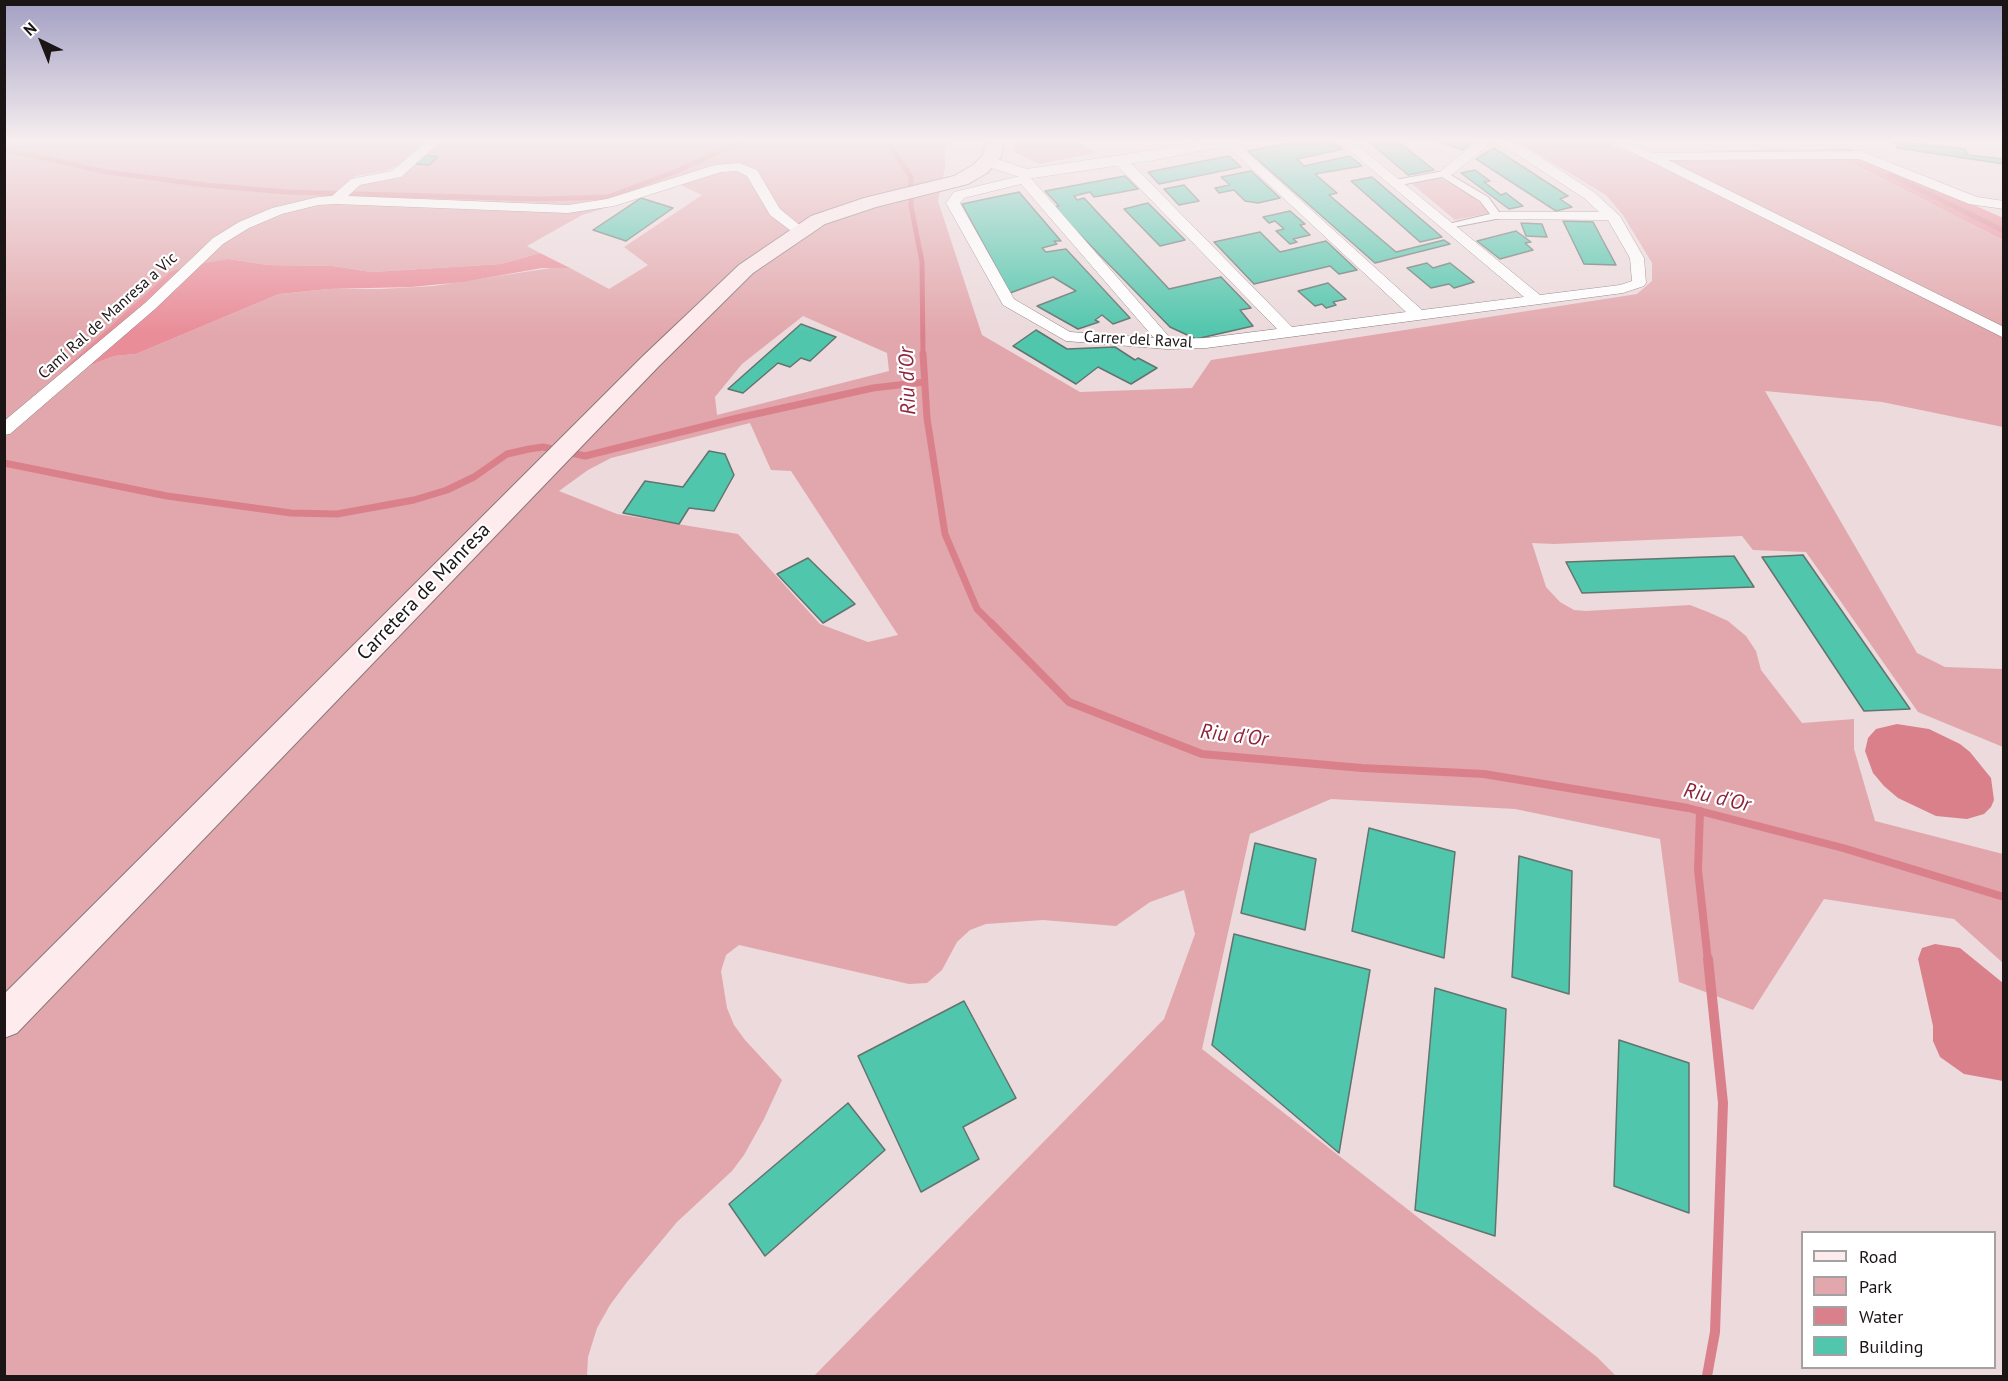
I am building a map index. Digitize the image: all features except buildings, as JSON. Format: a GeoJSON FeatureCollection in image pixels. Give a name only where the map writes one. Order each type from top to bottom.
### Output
{"type":"FeatureCollection","features":[{"type":"Feature","properties":{"kind":"main road","name":"Carretera de Manresa"},"geometry":{"type":"LineString","coordinates":[[4,1020],[572,441],[746,270],[800,231],[839,212],[860,205]]}},
{"type":"Feature","properties":{"kind":"street","name":"Camí Ral de Manresa a Vic"},"geometry":{"type":"LineString","coordinates":[[4,430],[150,306],[218,241],[244,225],[277,211],[300,205]]}},
{"type":"Feature","properties":{"kind":"street","name":"Camí Ral de Manresa a Vic"},"geometry":{"type":"LineString","coordinates":[[486,205],[568,209],[592,205]]}},
{"type":"Feature","properties":{"kind":"street","name":"Camí Ral de Manresa a Vic"},"geometry":{"type":"LineString","coordinates":[[771,205],[775,212],[800,231]]}},
{"type":"Feature","properties":{"kind":"street","name":"Carrer del Raval"},"geometry":{"type":"LineString","coordinates":[[956,205],[1008,302],[1066,336],[1167,344],[1206,344],[1623,289],[1639,283],[1640,273],[1637,258],[1629,241],[1612,216]]}},
{"type":"Feature","properties":{"kind":"street"},"geometry":{"type":"LineString","coordinates":[[1049,205],[1167,344]]}},
{"type":"Feature","properties":{"kind":"street"},"geometry":{"type":"LineString","coordinates":[[1164,205],[1288,332]]}},
{"type":"Feature","properties":{"kind":"street"},"geometry":{"type":"LineString","coordinates":[[1297,205],[1418,315]]}},
{"type":"Feature","properties":{"kind":"street"},"geometry":{"type":"LineString","coordinates":[[1422,205],[1536,300]]}},
{"type":"Feature","properties":{"kind":"street"},"geometry":{"type":"LineString","coordinates":[[1489,205],[1497,216]]}},
{"type":"Feature","properties":{"kind":"street"},"geometry":{"type":"LineString","coordinates":[[1600,205],[1612,216]]}},
{"type":"Feature","properties":{"kind":"street"},"geometry":{"type":"LineString","coordinates":[[1750,205],[2004,333]]}},
{"type":"Feature","properties":{"kind":"street"},"geometry":{"type":"LineString","coordinates":[[1448,227],[1497,216],[1612,216]]}},
{"type":"Feature","properties":{"kind":"green space"},"geometry":{"type":"Polygon","coordinates":[[[5,205],[614,205],[582,215],[527,246],[540,253],[501,264],[371,272],[333,266],[268,265],[229,259],[63,375],[114,356],[136,354],[279,294],[328,289],[434,286],[557,267],[570,268],[609,289],[648,265],[624,247],[686,205],[939,205],[982,335],[1080,392],[1192,388],[1211,360],[1637,294],[1652,281],[1652,263],[1615,205],[1935,205],[2003,240],[2003,427],[1882,402],[1765,391],[1917,653],[1945,667],[2003,669],[2003,747],[1918,712],[1806,552],[1753,550],[1742,536],[1532,543],[1546,587],[1560,602],[1574,610],[1690,605],[1708,612],[1728,621],[1746,636],[1756,651],[1761,670],[1802,723],[1854,719],[1854,749],[1875,821],[2003,854],[2003,963],[1954,919],[1824,899],[1753,1010],[1679,982],[1660,839],[1515,809],[1331,799],[1250,834],[1202,1049],[1597,1357],[1616,1376],[814,1376],[1164,1019],[1195,934],[1184,890],[1150,902],[1116,926],[1043,920],[986,924],[970,930],[957,942],[942,970],[927,983],[909,984],[739,945],[726,955],[721,971],[727,1008],[734,1025],[782,1080],[764,1119],[744,1155],[732,1171],[677,1222],[610,1305],[597,1328],[588,1357],[587,1376],[5,1376],[5,205]],[[803,316],[742,364],[715,397],[717,415],[889,371],[887,353],[803,316]],[[750,423],[611,458],[588,470],[559,491],[617,514],[738,534],[820,624],[868,642],[898,635],[791,471],[771,470],[750,423]]]}},
{"type":"Feature","properties":{"kind":"green space"},"geometry":{"type":"Polygon","coordinates":[[[1438,205],[1482,205],[1490,213],[1455,220],[1438,205]]]}},
{"type":"Feature","properties":{"kind":"shaded area"},"geometry":{"type":"Polygon","coordinates":[[[1935,205],[1975,205],[2003,218],[2003,240],[1935,205]]]}},
{"type":"Feature","properties":{"kind":"shaded area"},"geometry":{"type":"Polygon","coordinates":[[[540,253],[570,268],[542,268],[463,282],[411,287],[328,289],[279,294],[136,354],[114,356],[62,376],[65,368],[170,272],[194,265],[229,259],[268,265],[333,266],[371,272],[501,264],[540,253]]]}},
{"type":"Feature","properties":{"kind":"water"},"geometry":{"type":"Polygon","coordinates":[[[1897,724],[1929,729],[1960,744],[1970,752],[1991,778],[1994,800],[1991,807],[1984,814],[1967,819],[1936,816],[1898,798],[1884,786],[1873,773],[1865,751],[1868,738],[1876,729],[1897,724]]]}},
{"type":"Feature","properties":{"kind":"water"},"geometry":{"type":"Polygon","coordinates":[[[1935,944],[1960,948],[2003,983],[2003,1081],[1964,1074],[1940,1057],[1933,1041],[1933,1026],[1918,959],[1922,948],[1935,944]]]}},
{"type":"Feature","properties":{"kind":"waterway","name":"Riu d'Or"},"geometry":{"type":"LineString","coordinates":[[911,205],[922,262],[923,356]]}},
{"type":"Feature","properties":{"kind":"waterway"},"geometry":{"type":"LineString","coordinates":[[1952,205],[2004,231]]}},
{"type":"Feature","properties":{"kind":"waterway","name":"Riu d'Or"},"geometry":{"type":"LineString","coordinates":[[923,354],[927,418],[945,534],[977,609],[991,623]]}},
{"type":"Feature","properties":{"kind":"waterway"},"geometry":{"type":"LineString","coordinates":[[4,463],[167,496],[291,513],[337,514],[414,500],[447,490],[474,477],[507,454],[529,449],[543,447],[585,456],[733,419],[873,388],[924,382]]}},
{"type":"Feature","properties":{"kind":"waterway","name":"Riu d'Or"},"geometry":{"type":"LineString","coordinates":[[991,623],[1069,702],[1202,754],[1362,768],[1484,774],[1700,811]]}},
{"type":"Feature","properties":{"kind":"waterway","name":"Riu d'Or"},"geometry":{"type":"LineString","coordinates":[[1700,811],[1843,848],[2004,897]]}},
{"type":"Feature","properties":{"kind":"waterway"},"geometry":{"type":"LineString","coordinates":[[1700,811],[1698,870],[1708,961]]}},
{"type":"Feature","properties":{"kind":"waterway"},"geometry":{"type":"LineString","coordinates":[[1707,1376],[1715,1332],[1723,1103],[1708,959]]}}]}
